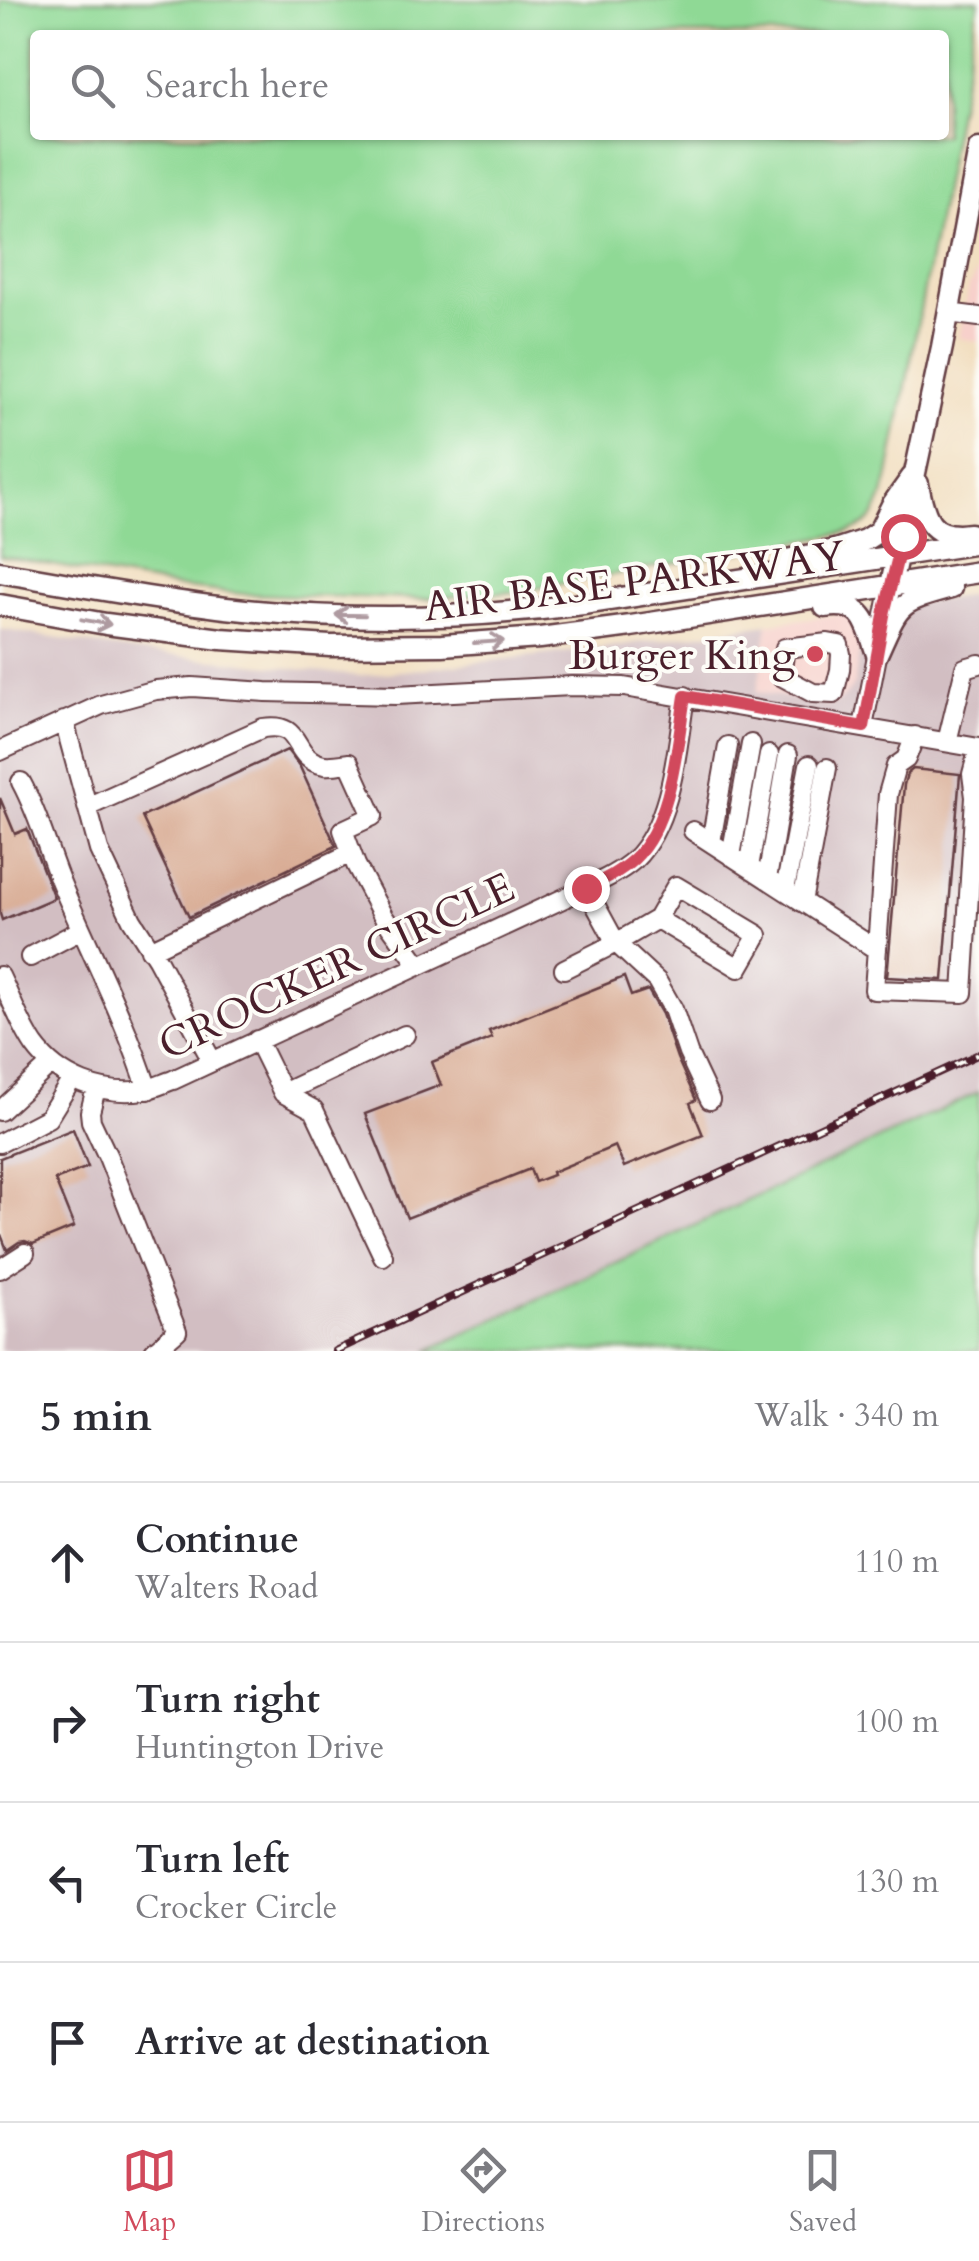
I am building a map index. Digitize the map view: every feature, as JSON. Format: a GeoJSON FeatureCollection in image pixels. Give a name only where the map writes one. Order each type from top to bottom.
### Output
{"type":"FeatureCollection","features":[{"type":"Feature","properties":{"kind":"main road"},"geometry":{"type":"LineString","coordinates":[[891,585],[948,312],[971,240],[979,149]]}},
{"type":"Feature","properties":{"kind":"main road"},"geometry":{"type":"LineString","coordinates":[[916,472],[922,509],[929,523],[957,536],[979,532]]}},
{"type":"Feature","properties":{"kind":"main road"},"geometry":{"type":"LineString","coordinates":[[666,592],[865,540],[878,531],[916,472]]}},
{"type":"Feature","properties":{"kind":"main road","name":"AIR BASE PARKWAY"},"geometry":{"type":"LineString","coordinates":[[0,572],[271,612],[441,616],[536,610],[979,543]]}},
{"type":"Feature","properties":{"kind":"main road","name":"AIR BASE PARKWAY"},"geometry":{"type":"LineString","coordinates":[[0,605],[180,634],[330,646],[442,645],[540,638],[979,572]]}},
{"type":"Feature","properties":{"kind":"main road"},"geometry":{"type":"LineString","coordinates":[[877,654],[895,613],[907,602],[979,580]]}},
{"type":"Feature","properties":{"kind":"main road"},"geometry":{"type":"LineString","coordinates":[[680,618],[759,616],[840,604],[864,617],[877,654]]}},
{"type":"Feature","properties":{"kind":"street"},"geometry":{"type":"LineString","coordinates":[[948,312],[979,317]]}},
{"type":"Feature","properties":{"kind":"street"},"geometry":{"type":"LineString","coordinates":[[864,727],[891,585]]}},
{"type":"Feature","properties":{"kind":"street"},"geometry":{"type":"LineString","coordinates":[[948,742],[965,668],[979,664]]}},
{"type":"Feature","properties":{"kind":"street"},"geometry":{"type":"LineString","coordinates":[[0,751],[128,696],[192,687],[396,695],[603,686],[685,696],[915,736],[979,748],[972,774],[975,796],[971,988],[874,990],[888,794],[896,766],[906,759],[915,736]]}},
{"type":"Feature","properties":{"kind":"street","name":"CROCKER CIRCLE"},"geometry":{"type":"LineString","coordinates":[[0,976],[27,1033],[51,1064],[96,1088],[116,1092],[148,1090],[614,874],[649,842],[660,822],[685,696]]}},
{"type":"Feature","properties":{"kind":"street"},"geometry":{"type":"LineString","coordinates":[[64,721],[99,850],[132,920],[212,1062]]}},
{"type":"Feature","properties":{"kind":"street"},"geometry":{"type":"LineString","coordinates":[[88,807],[264,728],[279,726],[292,733],[305,756],[324,765],[350,763],[373,816],[343,830],[383,916],[419,964]]}},
{"type":"Feature","properties":{"kind":"street"},"geometry":{"type":"LineString","coordinates":[[731,856],[750,744]]}},
{"type":"Feature","properties":{"kind":"street"},"geometry":{"type":"LineString","coordinates":[[711,842],[728,746]]}},
{"type":"Feature","properties":{"kind":"street"},"geometry":{"type":"LineString","coordinates":[[749,867],[778,755],[768,879]]}},
{"type":"Feature","properties":{"kind":"street"},"geometry":{"type":"LineString","coordinates":[[785,890],[818,766],[802,902]]}},
{"type":"Feature","properties":{"kind":"street"},"geometry":{"type":"LineString","coordinates":[[21,782],[37,811],[62,885],[148,1090]]}},
{"type":"Feature","properties":{"kind":"street"},"geometry":{"type":"LineString","coordinates":[[693,831],[876,950]]}},
{"type":"Feature","properties":{"kind":"street"},"geometry":{"type":"LineString","coordinates":[[150,950],[352,853]]}},
{"type":"Feature","properties":{"kind":"street"},"geometry":{"type":"LineString","coordinates":[[564,969],[657,919],[676,886],[758,935],[739,968],[657,919]]}},
{"type":"Feature","properties":{"kind":"street"},"geometry":{"type":"LineString","coordinates":[[586,888],[616,943],[658,981],[710,1100]]}},
{"type":"Feature","properties":{"kind":"street"},"geometry":{"type":"LineString","coordinates":[[30,957],[81,930]]}},
{"type":"Feature","properties":{"kind":"street"},"geometry":{"type":"LineString","coordinates":[[283,1093],[405,1035]]}},
{"type":"Feature","properties":{"kind":"street"},"geometry":{"type":"LineString","coordinates":[[258,1040],[283,1093],[314,1110],[383,1256]]}},
{"type":"Feature","properties":{"kind":"street"},"geometry":{"type":"LineString","coordinates":[[1,1107],[51,1064]]}},
{"type":"Feature","properties":{"kind":"street"},"geometry":{"type":"LineString","coordinates":[[0,1143],[48,1118],[72,1078]]}},
{"type":"Feature","properties":{"kind":"street"},"geometry":{"type":"LineString","coordinates":[[96,1088],[91,1120],[178,1331],[154,1351]]}},
{"type":"Feature","properties":{"kind":"street"},"geometry":{"type":"LineString","coordinates":[[0,1269],[25,1253]]}},
{"type":"Feature","properties":{"kind":"shaded area"},"geometry":{"type":"Polygon","coordinates":[[[979,269],[979,342],[959,338],[969,286],[979,269]]]}},
{"type":"Feature","properties":{"kind":"shaded area"},"geometry":{"type":"Polygon","coordinates":[[[979,594],[979,1092],[427,1351],[0,1351],[0,629],[133,651],[360,676],[768,624],[757,692],[829,705],[841,701],[854,685],[862,633],[847,613],[979,594]]]}},
{"type":"Feature","properties":{"kind":"shaded area"},"geometry":{"type":"Polygon","coordinates":[[[847,613],[862,632],[854,686],[841,702],[829,705],[757,693],[768,624],[847,613]]]}},
{"type":"Feature","properties":{"kind":"green space"},"geometry":{"type":"Polygon","coordinates":[[[0,0],[979,0],[888,480],[876,512],[866,524],[849,532],[516,592],[421,599],[242,594],[178,587],[0,556],[0,0]]]}},
{"type":"Feature","properties":{"kind":"green space"},"geometry":{"type":"Polygon","coordinates":[[[979,1092],[979,1351],[427,1351],[979,1092]]]}},
{"type":"Feature","properties":{"kind":"building"},"geometry":{"type":"Polygon","coordinates":[[[287,750],[300,767],[336,846],[189,917],[142,817],[287,750]]]}},
{"type":"Feature","properties":{"kind":"building"},"geometry":{"type":"Polygon","coordinates":[[[913,769],[960,774],[943,980],[887,977],[904,785],[913,769]]]}},
{"type":"Feature","properties":{"kind":"building"},"geometry":{"type":"Polygon","coordinates":[[[0,798],[15,834],[27,829],[54,898],[2,920],[0,914],[0,798]]]}},
{"type":"Feature","properties":{"kind":"building"},"geometry":{"type":"Polygon","coordinates":[[[624,977],[631,996],[648,990],[662,1014],[696,1100],[690,1103],[703,1135],[624,1167],[615,1146],[535,1182],[530,1169],[407,1218],[365,1114],[441,1085],[432,1062],[492,1038],[489,1031],[624,977]]]}},
{"type":"Feature","properties":{"kind":"building"},"geometry":{"type":"Polygon","coordinates":[[[73,1129],[88,1167],[55,1180],[74,1227],[33,1244],[19,1242],[7,1250],[0,1232],[0,1158],[73,1129]]]}},
{"type":"Feature","properties":{"kind":"railway"},"geometry":{"type":"LineString","coordinates":[[335,1351],[979,1054]]}},
{"type":"Feature","properties":{"kind":"place","name":"Burger King"},"geometry":{"type":"Point","coordinates":[815,654]}},
{"type":"Feature","properties":{"kind":"route"},"geometry":{"type":"LineString","coordinates":[[586,888],[633,860],[660,822],[685,696],[864,727],[903,536]]}}]}
